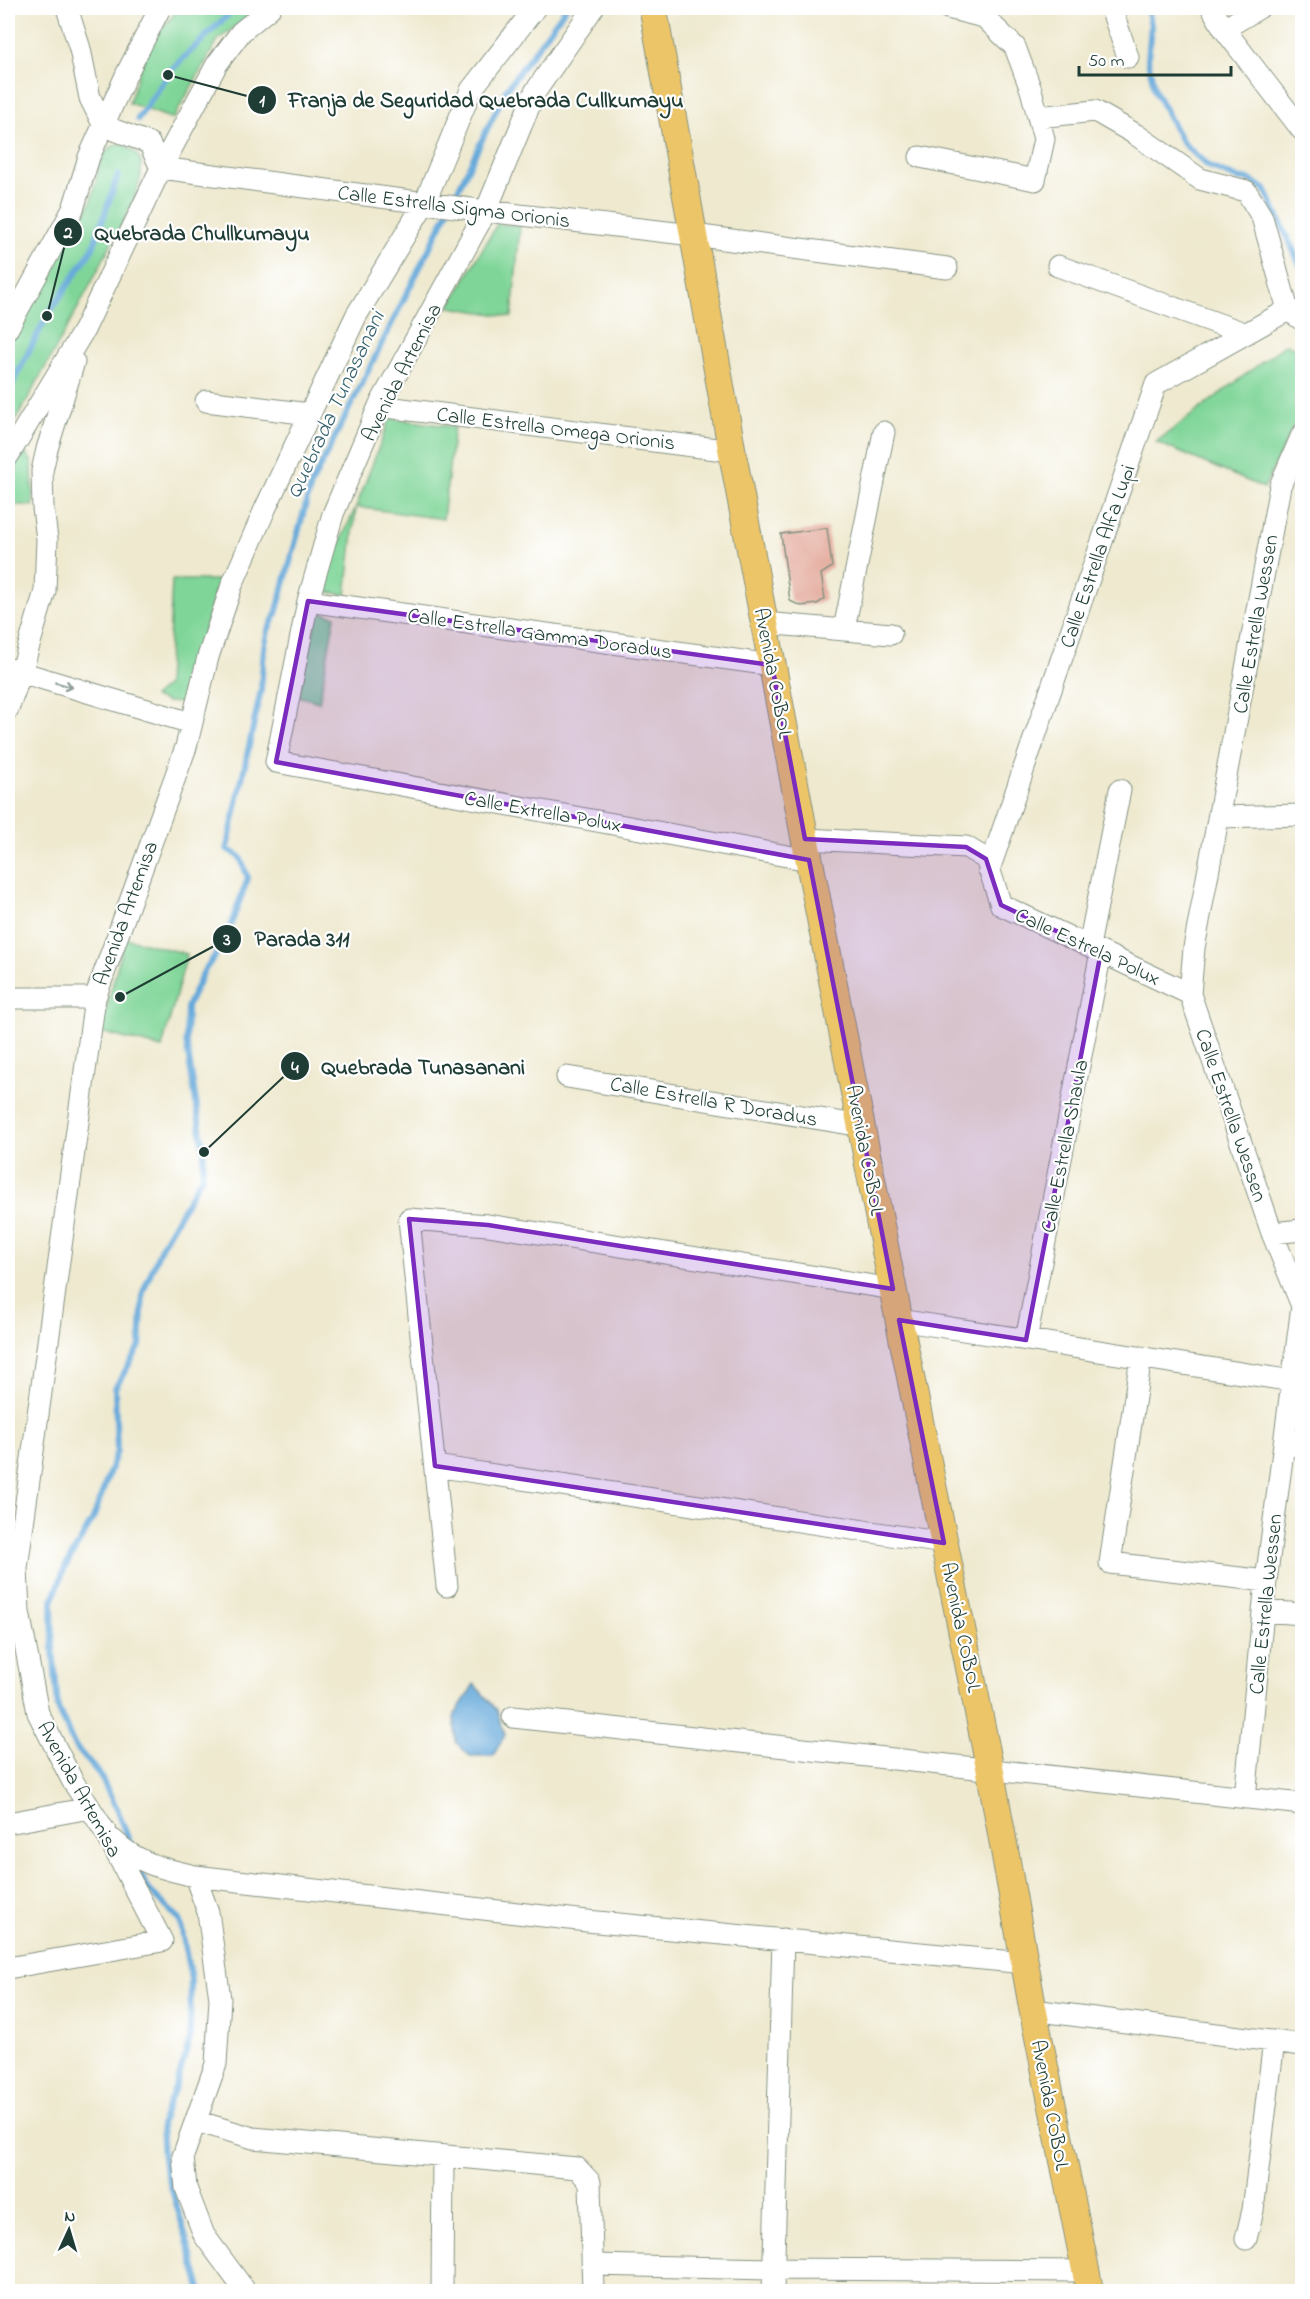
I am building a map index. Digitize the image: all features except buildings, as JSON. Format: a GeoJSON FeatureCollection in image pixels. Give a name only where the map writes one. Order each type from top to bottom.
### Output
{"type":"FeatureCollection","features":[{"type":"Feature","properties":{"kind":"main road","name":"Avenida COBOL"},"geometry":{"type":"LineString","coordinates":[[653,8],[732,451],[807,850],[990,1769],[1033,2010],[1087,2281]]}},
{"type":"Feature","properties":{"kind":"street"},"geometry":{"type":"LineString","coordinates":[[67,8],[80,49],[90,98],[104,126],[149,143],[161,168]]}},
{"type":"Feature","properties":{"kind":"street"},"geometry":{"type":"LineString","coordinates":[[8,328],[73,209],[89,157],[127,73],[160,8]]}},
{"type":"Feature","properties":{"kind":"street"},"geometry":{"type":"LineString","coordinates":[[8,456],[84,330],[161,168],[217,64],[241,32],[270,8]]}},
{"type":"Feature","properties":{"kind":"street","name":"Avenida Artemisa"},"geometry":{"type":"LineString","coordinates":[[8,1968],[162,1941],[106,1833],[67,1771],[38,1713],[19,1612],[14,1544],[95,998],[186,747],[208,657],[232,585],[356,316],[442,204],[471,90],[535,8]]}},
{"type":"Feature","properties":{"kind":"street","name":"Avenida Artemisa"},"geometry":{"type":"LineString","coordinates":[[276,762],[309,601],[333,514],[380,406],[486,211],[535,92],[592,8]]}},
{"type":"Feature","properties":{"kind":"street"},"geometry":{"type":"LineString","coordinates":[[920,157],[1035,180],[1044,139],[1031,90],[1015,46],[984,17],[948,8]]}},
{"type":"Feature","properties":{"kind":"street"},"geometry":{"type":"LineString","coordinates":[[1111,8],[1128,57]]}},
{"type":"Feature","properties":{"kind":"street"},"geometry":{"type":"LineString","coordinates":[[1212,8],[1224,29],[1302,130]]}},
{"type":"Feature","properties":{"kind":"street"},"geometry":{"type":"LineString","coordinates":[[1224,29],[1259,8]]}},
{"type":"Feature","properties":{"kind":"street"},"geometry":{"type":"LineString","coordinates":[[1038,117],[1095,111],[1135,134],[1200,178],[1246,192],[1262,217],[1295,315]]}},
{"type":"Feature","properties":{"kind":"street","name":"Calle Estrella Sigma Orionis"},"geometry":{"type":"LineString","coordinates":[[161,168],[947,268]]}},
{"type":"Feature","properties":{"kind":"street"},"geometry":{"type":"LineString","coordinates":[[1058,266],[1244,333]]}},
{"type":"Feature","properties":{"kind":"street","name":"Calle Estrella Alfa Lupi"},"geometry":{"type":"LineString","coordinates":[[989,870],[1156,384],[1244,333],[1295,315]]}},
{"type":"Feature","properties":{"kind":"street"},"geometry":{"type":"LineString","coordinates":[[8,709],[14,671],[45,591],[47,539],[42,471],[84,330]]}},
{"type":"Feature","properties":{"kind":"street"},"geometry":{"type":"LineString","coordinates":[[206,401],[309,414]]}},
{"type":"Feature","properties":{"kind":"street","name":"Calle Estrella Omega Orionis"},"geometry":{"type":"LineString","coordinates":[[380,406],[732,451]]}},
{"type":"Feature","properties":{"kind":"street"},"geometry":{"type":"LineString","coordinates":[[844,629],[884,432]]}},
{"type":"Feature","properties":{"kind":"street","name":"Calle Estrella Wessen"},"geometry":{"type":"LineString","coordinates":[[1245,1798],[1266,1581],[1293,1445],[1293,1381],[1302,1306],[1272,1233],[1190,994],[1194,948],[1280,486],[1302,435]]}},
{"type":"Feature","properties":{"kind":"street","name":"Calle Estrella Gamma Doradus"},"geometry":{"type":"LineString","coordinates":[[309,601],[772,665]]}},
{"type":"Feature","properties":{"kind":"street"},"geometry":{"type":"LineString","coordinates":[[764,623],[891,634]]}},
{"type":"Feature","properties":{"kind":"street"},"geometry":{"type":"LineString","coordinates":[[14,671],[191,723]]}},
{"type":"Feature","properties":{"kind":"street","name":"Calle Extrella Polux"},"geometry":{"type":"LineString","coordinates":[[276,762],[807,850]]}},
{"type":"Feature","properties":{"kind":"street","name":"Calle Estrella Shaula"},"geometry":{"type":"LineString","coordinates":[[1026,1340],[1095,949],[1120,789]]}},
{"type":"Feature","properties":{"kind":"street"},"geometry":{"type":"LineString","coordinates":[[1219,817],[1302,815]]}},
{"type":"Feature","properties":{"kind":"street","name":"Calle Estrela Polux"},"geometry":{"type":"LineString","coordinates":[[807,850],[966,847],[986,859],[1001,905],[1190,994]]}},
{"type":"Feature","properties":{"kind":"street"},"geometry":{"type":"LineString","coordinates":[[8,998],[95,998]]}},
{"type":"Feature","properties":{"kind":"street","name":"Calle Estrella R Doradus"},"geometry":{"type":"LineString","coordinates":[[567,1077],[862,1126]]}},
{"type":"Feature","properties":{"kind":"street"},"geometry":{"type":"LineString","coordinates":[[447,1586],[409,1219],[488,1225],[893,1289]]}},
{"type":"Feature","properties":{"kind":"street"},"geometry":{"type":"LineString","coordinates":[[1272,1233],[1302,1230]]}},
{"type":"Feature","properties":{"kind":"street"},"geometry":{"type":"LineString","coordinates":[[899,1320],[1293,1381]]}},
{"type":"Feature","properties":{"kind":"street"},"geometry":{"type":"LineString","coordinates":[[1141,1357],[1110,1563],[1266,1581]]}},
{"type":"Feature","properties":{"kind":"street"},"geometry":{"type":"LineString","coordinates":[[435,1466],[945,1543]]}},
{"type":"Feature","properties":{"kind":"street"},"geometry":{"type":"LineString","coordinates":[[1264,1611],[1302,1614]]}},
{"type":"Feature","properties":{"kind":"street"},"geometry":{"type":"LineString","coordinates":[[513,1717],[1302,1804]]}},
{"type":"Feature","properties":{"kind":"street"},"geometry":{"type":"LineString","coordinates":[[8,1823],[90,1808]]}},
{"type":"Feature","properties":{"kind":"street"},"geometry":{"type":"LineString","coordinates":[[106,1833],[125,1852],[146,1863],[195,1876],[587,1921],[1025,1963]]}},
{"type":"Feature","properties":{"kind":"street"},"geometry":{"type":"LineString","coordinates":[[195,1876],[208,1912],[220,1999],[216,2064],[183,2156],[186,2188],[204,2235],[246,2292]]}},
{"type":"Feature","properties":{"kind":"street"},"geometry":{"type":"LineString","coordinates":[[773,2292],[783,1939]]}},
{"type":"Feature","properties":{"kind":"street"},"geometry":{"type":"LineString","coordinates":[[1033,2010],[1302,2045]]}},
{"type":"Feature","properties":{"kind":"street"},"geometry":{"type":"LineString","coordinates":[[1246,2239],[1253,2210],[1274,2041]]}},
{"type":"Feature","properties":{"kind":"street"},"geometry":{"type":"LineString","coordinates":[[196,2121],[253,2138],[577,2168],[590,2182],[593,2292]]}},
{"type":"Feature","properties":{"kind":"street"},"geometry":{"type":"LineString","coordinates":[[442,2292],[443,2156]]}},
{"type":"Feature","properties":{"kind":"street"},"geometry":{"type":"LineString","coordinates":[[593,2265],[774,2269],[1087,2281]]}},
{"type":"Feature","properties":{"kind":"highlighted area"},"geometry":{"type":"Polygon","coordinates":[[[308,601],[772,665],[805,839],[966,847],[986,859],[1001,905],[1101,952],[1026,1340],[899,1320],[944,1543],[435,1466],[409,1219],[488,1225],[893,1289],[809,860],[276,762],[308,601]]]}},
{"type":"Feature","properties":{"kind":"green space"},"geometry":{"type":"Polygon","coordinates":[[[179,8],[259,8],[218,40],[173,119],[129,103],[147,47],[179,8]]]}},
{"type":"Feature","properties":{"kind":"green space"},"geometry":{"type":"Polygon","coordinates":[[[119,143],[133,150],[140,159],[141,172],[136,193],[61,340],[8,434],[8,346],[37,290],[91,202],[101,158],[110,148],[119,143]]]}},
{"type":"Feature","properties":{"kind":"green space"},"geometry":{"type":"Polygon","coordinates":[[[497,224],[520,226],[512,317],[449,307],[497,224]]]}},
{"type":"Feature","properties":{"kind":"green space"},"geometry":{"type":"Polygon","coordinates":[[[1286,344],[1302,351],[1302,408],[1264,488],[1156,442],[1286,344]]]}},
{"type":"Feature","properties":{"kind":"green space"},"geometry":{"type":"Polygon","coordinates":[[[390,418],[454,427],[443,519],[356,507],[390,418]]]}},
{"type":"Feature","properties":{"kind":"green space"},"geometry":{"type":"Polygon","coordinates":[[[27,454],[32,462],[33,506],[8,504],[8,482],[12,469],[20,458],[27,454]]]}},
{"type":"Feature","properties":{"kind":"green space"},"geometry":{"type":"Polygon","coordinates":[[[356,507],[346,595],[318,590],[356,507]]]}},
{"type":"Feature","properties":{"kind":"green space"},"geometry":{"type":"Polygon","coordinates":[[[172,580],[218,580],[187,693],[179,703],[153,697],[167,685],[172,580]]]}},
{"type":"Feature","properties":{"kind":"green space"},"geometry":{"type":"Polygon","coordinates":[[[318,612],[335,616],[319,702],[298,696],[318,612]]]}},
{"type":"Feature","properties":{"kind":"green space"},"geometry":{"type":"Polygon","coordinates":[[[125,938],[187,954],[162,1048],[100,1032],[125,938]]]}},
{"type":"Feature","properties":{"kind":"water"},"geometry":{"type":"Polygon","coordinates":[[[474,1684],[497,1710],[505,1735],[493,1756],[470,1756],[456,1743],[454,1716],[474,1684]]]}},
{"type":"Feature","properties":{"kind":"waterway"},"geometry":{"type":"LineString","coordinates":[[138,119],[172,69],[235,8]]}},
{"type":"Feature","properties":{"kind":"waterway","name":"Quebrada Tunasanani"},"geometry":{"type":"LineString","coordinates":[[452,202],[506,90],[566,8]]}},
{"type":"Feature","properties":{"kind":"waterway"},"geometry":{"type":"LineString","coordinates":[[1147,8],[1151,25],[1148,60],[1155,91],[1183,143],[1208,166],[1236,178],[1250,180],[1265,189],[1302,269]]}},
{"type":"Feature","properties":{"kind":"waterway"},"geometry":{"type":"LineString","coordinates":[[8,392],[47,316],[93,248],[118,175]]}},
{"type":"Feature","properties":{"kind":"waterway","name":"Quebrada Tunasanani"},"geometry":{"type":"LineString","coordinates":[[131,1846],[119,1814],[100,1775],[74,1745],[58,1708],[52,1602],[65,1567],[93,1519],[117,1451],[115,1388],[140,1346],[143,1292],[162,1245],[202,1176],[204,1152],[186,1040],[187,1007],[204,971],[224,943],[248,878],[240,857],[227,849],[261,690],[264,648],[268,630],[276,614],[311,485],[448,211]]}},
{"type":"Feature","properties":{"kind":"waterway","name":"Quebrada Tunasanani"},"geometry":{"type":"LineString","coordinates":[[137,1863],[146,1887],[180,1920],[191,1980],[190,2039],[178,2080],[161,2123],[163,2159],[202,2292]]}},
{"type":"Feature","properties":{"kind":"place","name":"Franja de Seguridad Quebrada Cullkumayu"},"geometry":{"type":"Point","coordinates":[168,75]}},
{"type":"Feature","properties":{"kind":"place","name":"Quebrada Chullkumayu"},"geometry":{"type":"Point","coordinates":[47,316]}},
{"type":"Feature","properties":{"kind":"place","name":"Parada 311"},"geometry":{"type":"Point","coordinates":[120,997]}},
{"type":"Feature","properties":{"kind":"place","name":"Quebrada Tunasanani"},"geometry":{"type":"Point","coordinates":[204,1152]}}]}
